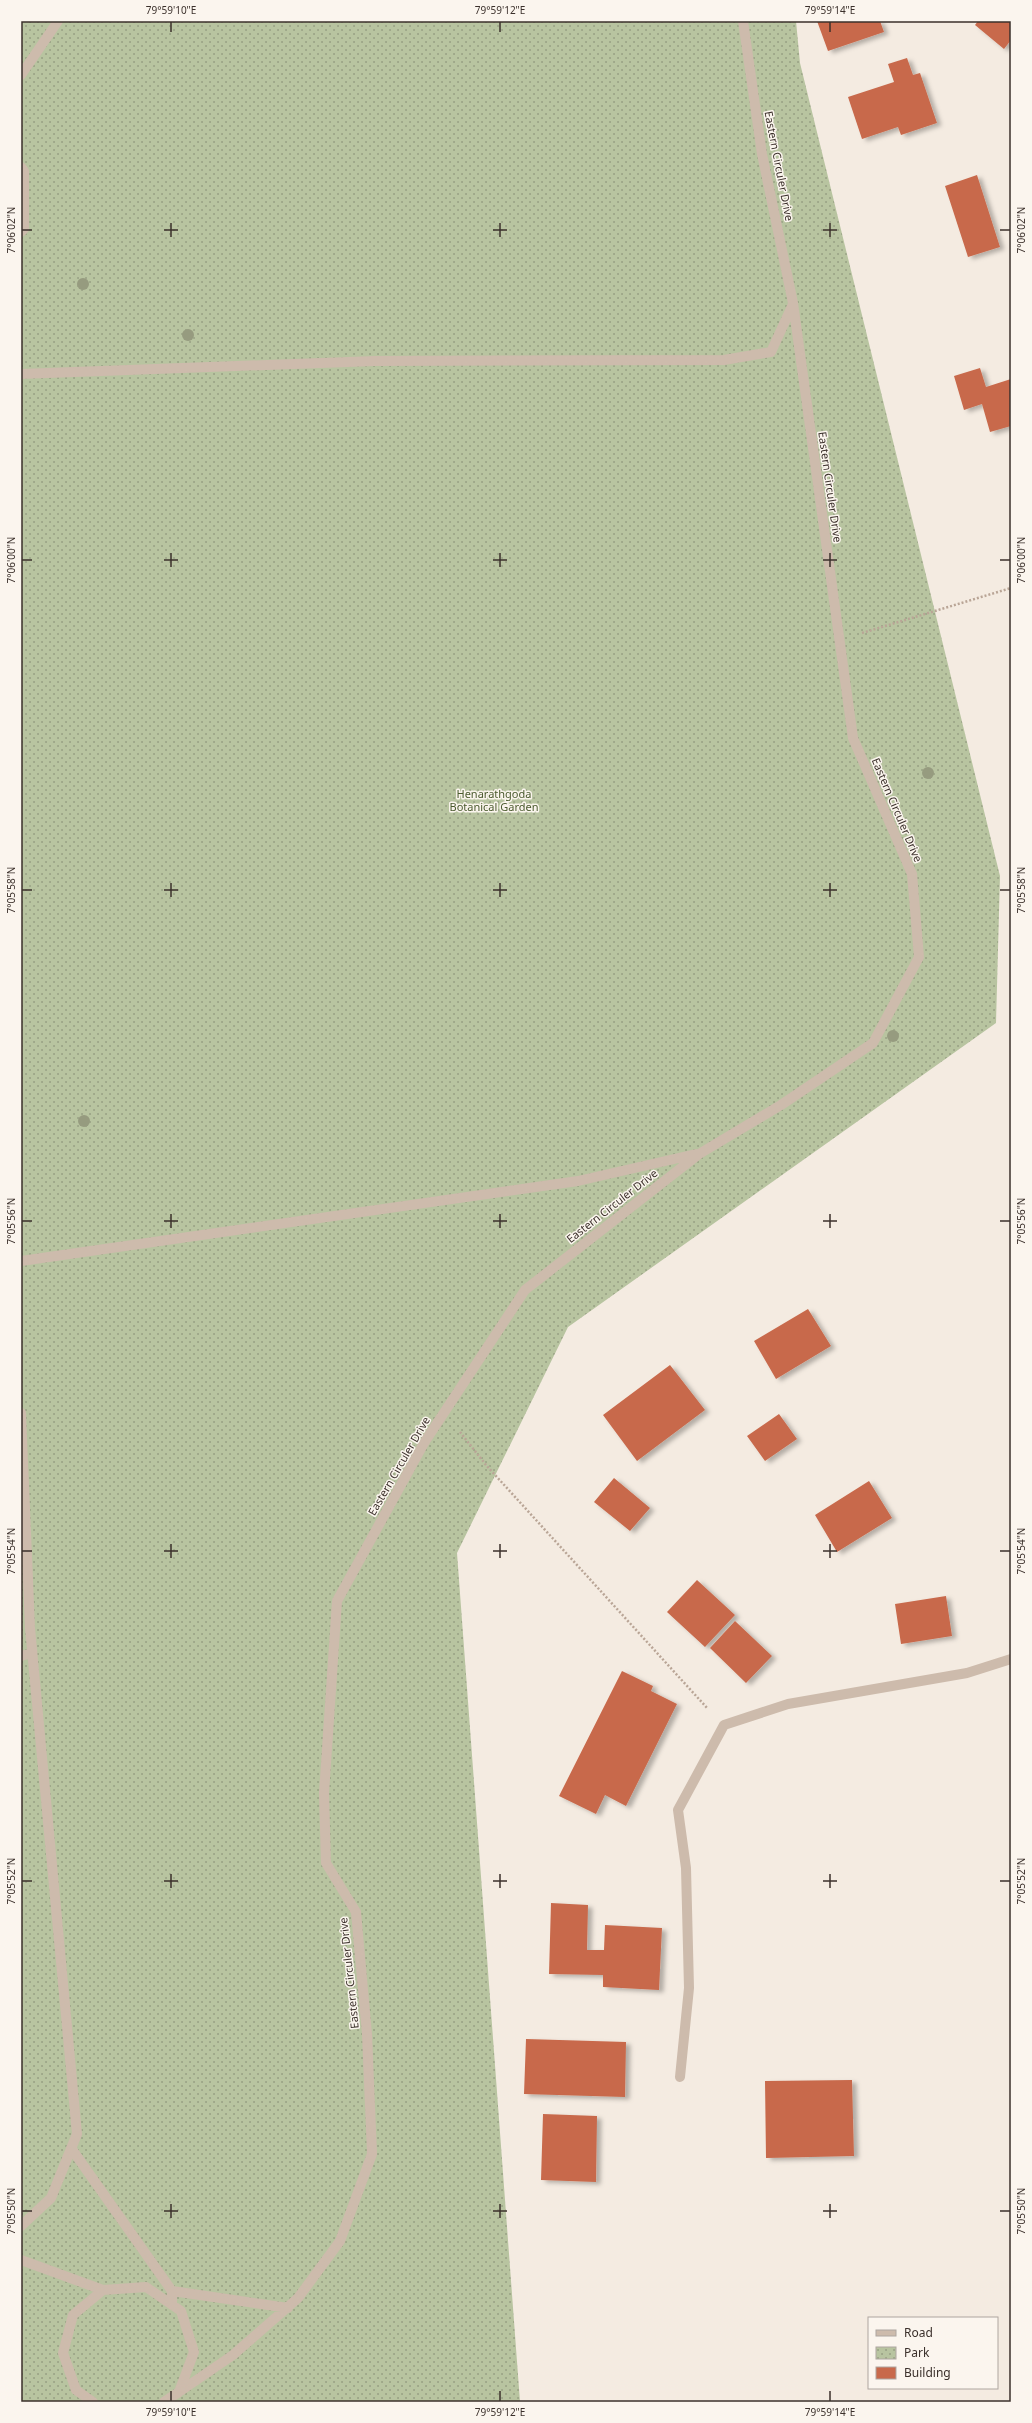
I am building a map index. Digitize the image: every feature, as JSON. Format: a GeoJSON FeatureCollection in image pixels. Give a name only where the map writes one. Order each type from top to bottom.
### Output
{"type":"FeatureCollection","features":[{"type":"Feature","properties":{"kind":"street"},"geometry":{"type":"LineString","coordinates":[[21,75],[58,21]]}},
{"type":"Feature","properties":{"kind":"street","name":"Eastern Circuler Drive"},"geometry":{"type":"LineString","coordinates":[[164,2402],[233,2355],[298,2298],[340,2241],[372,2154],[367,2034],[356,1912],[326,1863],[324,1793],[337,1602],[424,1443],[525,1290],[699,1154],[782,1104],[873,1043],[919,956],[912,874],[853,738],[793,303],[762,154],[742,21]]}},
{"type":"Feature","properties":{"kind":"street"},"geometry":{"type":"LineString","coordinates":[[21,167],[24,171],[24,229],[21,232]]}},
{"type":"Feature","properties":{"kind":"street"},"geometry":{"type":"LineString","coordinates":[[21,374],[375,361],[724,360],[771,352],[793,303]]}},
{"type":"Feature","properties":{"kind":"street"},"geometry":{"type":"LineString","coordinates":[[21,1261],[578,1181],[699,1154]]}},
{"type":"Feature","properties":{"kind":"street"},"geometry":{"type":"LineString","coordinates":[[21,1413],[32,1653],[77,2134],[51,2198],[21,2226]]}},
{"type":"Feature","properties":{"kind":"street"},"geometry":{"type":"LineString","coordinates":[[21,1656],[32,1653]]}},
{"type":"Feature","properties":{"kind":"street"},"geometry":{"type":"LineString","coordinates":[[680,2077],[689,1988],[686,1868],[678,1810],[724,1725],[788,1704],[967,1673],[1011,1659]]}},
{"type":"Feature","properties":{"kind":"street"},"geometry":{"type":"LineString","coordinates":[[71,2148],[172,2291],[172,2305]]}},
{"type":"Feature","properties":{"kind":"street"},"geometry":{"type":"LineString","coordinates":[[21,2260],[103,2290],[146,2287],[181,2311],[194,2352],[179,2392]]}},
{"type":"Feature","properties":{"kind":"street"},"geometry":{"type":"LineString","coordinates":[[93,2402],[76,2390],[63,2353],[73,2315],[103,2290]]}},
{"type":"Feature","properties":{"kind":"street"},"geometry":{"type":"LineString","coordinates":[[172,2291],[288,2308]]}},
{"type":"Feature","properties":{"kind":"path"},"geometry":{"type":"LineString","coordinates":[[840,640],[1011,588]]}},
{"type":"Feature","properties":{"kind":"path"},"geometry":{"type":"LineString","coordinates":[[458,1430],[492,1471],[689,1690],[724,1725]]}},
{"type":"Feature","properties":{"kind":"green space","name":"Henarathgoda Botanical Garden"},"geometry":{"type":"Polygon","coordinates":[[[21,21],[796,21],[800,63],[1000,876],[996,1023],[568,1327],[457,1553],[520,2402],[21,2402],[21,21]]]}},
{"type":"Feature","properties":{"kind":"building"},"geometry":{"type":"Polygon","coordinates":[[[817,21],[880,21],[884,32],[828,51],[817,21]]]}},
{"type":"Feature","properties":{"kind":"building"},"geometry":{"type":"Polygon","coordinates":[[[978,21],[1011,21],[1011,40],[1004,49],[975,25],[978,21]]]}},
{"type":"Feature","properties":{"kind":"building"},"geometry":{"type":"Polygon","coordinates":[[[907,58],[913,75],[920,73],[937,123],[901,135],[898,127],[862,139],[848,97],[894,82],[888,64],[907,58]]]}},
{"type":"Feature","properties":{"kind":"building"},"geometry":{"type":"Polygon","coordinates":[[[977,175],[1000,247],[968,257],[945,186],[977,175]]]}},
{"type":"Feature","properties":{"kind":"building"},"geometry":{"type":"Polygon","coordinates":[[[980,368],[986,387],[1011,379],[1011,426],[990,432],[982,404],[964,410],[954,376],[980,368]]]}},
{"type":"Feature","properties":{"kind":"building"},"geometry":{"type":"Polygon","coordinates":[[[808,1309],[831,1346],[776,1379],[754,1341],[808,1309]]]}},
{"type":"Feature","properties":{"kind":"building"},"geometry":{"type":"Polygon","coordinates":[[[670,1365],[705,1410],[637,1461],[603,1415],[670,1365]]]}},
{"type":"Feature","properties":{"kind":"building"},"geometry":{"type":"Polygon","coordinates":[[[779,1414],[797,1439],[765,1461],[747,1436],[779,1414]]]}},
{"type":"Feature","properties":{"kind":"building"},"geometry":{"type":"Polygon","coordinates":[[[614,1478],[650,1508],[630,1531],[594,1502],[614,1478]]]}},
{"type":"Feature","properties":{"kind":"building"},"geometry":{"type":"Polygon","coordinates":[[[869,1481],[892,1518],[837,1552],[815,1515],[869,1481]]]}},
{"type":"Feature","properties":{"kind":"building"},"geometry":{"type":"Polygon","coordinates":[[[697,1580],[735,1615],[705,1647],[667,1612],[697,1580]]]}},
{"type":"Feature","properties":{"kind":"building"},"geometry":{"type":"Polygon","coordinates":[[[946,1596],[952,1636],[901,1644],[895,1604],[946,1596]]]}},
{"type":"Feature","properties":{"kind":"building"},"geometry":{"type":"Polygon","coordinates":[[[735,1621],[772,1656],[746,1683],[710,1648],[735,1621]]]}},
{"type":"Feature","properties":{"kind":"building"},"geometry":{"type":"Polygon","coordinates":[[[622,1671],[653,1686],[651,1691],[677,1704],[626,1806],[605,1795],[596,1814],[559,1796],[622,1671]]]}},
{"type":"Feature","properties":{"kind":"building"},"geometry":{"type":"Polygon","coordinates":[[[551,1903],[588,1905],[587,1950],[604,1950],[605,1925],[662,1928],[659,1990],[603,1987],[603,1975],[549,1974],[551,1903]]]}},
{"type":"Feature","properties":{"kind":"building"},"geometry":{"type":"Polygon","coordinates":[[[526,2039],[626,2042],[625,2097],[524,2094],[526,2039]]]}},
{"type":"Feature","properties":{"kind":"building"},"geometry":{"type":"Polygon","coordinates":[[[852,2080],[854,2156],[766,2158],[765,2081],[852,2080]]]}},
{"type":"Feature","properties":{"kind":"building"},"geometry":{"type":"Polygon","coordinates":[[[543,2114],[597,2116],[596,2182],[541,2180],[543,2114]]]}}]}
